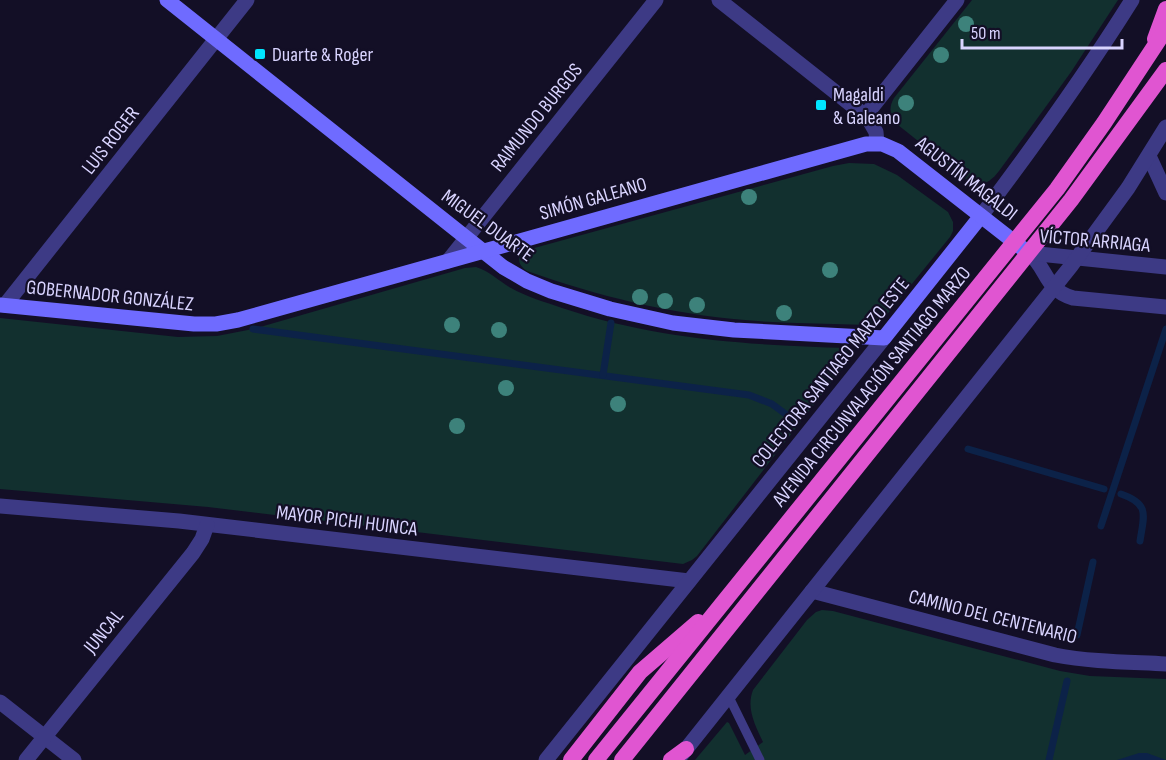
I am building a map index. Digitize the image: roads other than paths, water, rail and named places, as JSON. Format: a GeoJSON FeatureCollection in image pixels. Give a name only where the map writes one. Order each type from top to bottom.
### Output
{"type":"FeatureCollection","features":[{"type":"Feature","properties":{"kind":"highway"},"geometry":{"type":"LineString","coordinates":[[1149,56],[1166,9]]}},
{"type":"Feature","properties":{"kind":"highway","name":"AVENIDA CIRCUNVALACIÓN SANTIAGO MARZO"},"geometry":{"type":"LineString","coordinates":[[596,760],[1081,157],[1166,29]]}},
{"type":"Feature","properties":{"kind":"highway","name":"AVENIDA CIRCUNVALACIÓN SANTIAGO MARZO"},"geometry":{"type":"LineString","coordinates":[[622,760],[1029,253],[1095,169],[1166,70]]}},
{"type":"Feature","properties":{"kind":"highway"},"geometry":{"type":"LineString","coordinates":[[572,760],[640,672],[729,596]]}},
{"type":"Feature","properties":{"kind":"highway"},"geometry":{"type":"LineString","coordinates":[[671,760],[681,754]]}},
{"type":"Feature","properties":{"kind":"main road","name":"MIGUEL DUARTE"},"geometry":{"type":"LineString","coordinates":[[166,0],[483,251],[511,272],[543,288],[609,309],[683,324],[734,330],[884,338]]}},
{"type":"Feature","properties":{"kind":"main road","name":"AGUSTÍN MAGALDI"},"geometry":{"type":"LineString","coordinates":[[877,143],[898,151],[1029,253]]}},
{"type":"Feature","properties":{"kind":"main road","name":"SIMÓN GALEANO"},"geometry":{"type":"LineString","coordinates":[[216,324],[238,320],[856,146],[877,143]]}},
{"type":"Feature","properties":{"kind":"main road","name":"COLECTORA SANTIAGO MARZO ESTE"},"geometry":{"type":"LineString","coordinates":[[884,338],[981,216]]}},
{"type":"Feature","properties":{"kind":"main road","name":"GOBERNADOR GONZÁLEZ"},"geometry":{"type":"LineString","coordinates":[[2,305],[194,324],[216,324]]}},
{"type":"Feature","properties":{"kind":"street","name":"LUIS ROGER"},"geometry":{"type":"LineString","coordinates":[[2,305],[247,0]]}},
{"type":"Feature","properties":{"kind":"street","name":"RAIMUNDO BURGOS"},"geometry":{"type":"LineString","coordinates":[[448,261],[656,0]]}},
{"type":"Feature","properties":{"kind":"street"},"geometry":{"type":"LineString","coordinates":[[719,0],[871,121],[875,128],[877,143]]}},
{"type":"Feature","properties":{"kind":"street"},"geometry":{"type":"LineString","coordinates":[[865,116],[957,0]]}},
{"type":"Feature","properties":{"kind":"street","name":"COLECTORA SANTIAGO MARZO ESTE"},"geometry":{"type":"LineString","coordinates":[[981,216],[1065,101],[1132,0]]}},
{"type":"Feature","properties":{"kind":"street"},"geometry":{"type":"LineString","coordinates":[[681,754],[1054,288],[1121,198],[1166,127]]}},
{"type":"Feature","properties":{"kind":"street"},"geometry":{"type":"LineString","coordinates":[[1149,156],[1166,193]]}},
{"type":"Feature","properties":{"kind":"street","name":"VÍCTOR ARRIAGA"},"geometry":{"type":"LineString","coordinates":[[1029,253],[1166,267]]}},
{"type":"Feature","properties":{"kind":"street","name":"VÍCTOR ARRIAGA"},"geometry":{"type":"LineString","coordinates":[[1029,253],[1054,288]]}},
{"type":"Feature","properties":{"kind":"street"},"geometry":{"type":"LineString","coordinates":[[1054,288],[1073,298],[1166,307]]}},
{"type":"Feature","properties":{"kind":"street","name":"COLECTORA SANTIAGO MARZO ESTE"},"geometry":{"type":"LineString","coordinates":[[546,760],[884,338]]}},
{"type":"Feature","properties":{"kind":"street","name":"MAYOR PICHI HUINCA"},"geometry":{"type":"LineString","coordinates":[[0,506],[141,517],[689,581]]}},
{"type":"Feature","properties":{"kind":"street","name":"JUNCAL"},"geometry":{"type":"LineString","coordinates":[[26,760],[193,553],[207,525]]}},
{"type":"Feature","properties":{"kind":"street","name":"CAMINO DEL CENTENARIO"},"geometry":{"type":"LineString","coordinates":[[812,591],[1056,655],[1087,660],[1166,664]]}},
{"type":"Feature","properties":{"kind":"street"},"geometry":{"type":"LineString","coordinates":[[0,702],[74,760]]}},
{"type":"Feature","properties":{"kind":"lane"},"geometry":{"type":"LineString","coordinates":[[729,695],[760,760]]}},
{"type":"Feature","properties":{"kind":"water"},"geometry":{"type":"Polygon","coordinates":[[[1139,753],[1147,753],[1166,760],[1117,760],[1139,753]]]}},
{"type":"Feature","properties":{"kind":"waterway"},"geometry":{"type":"LineString","coordinates":[[603,375],[611,323]]}},
{"type":"Feature","properties":{"kind":"waterway"},"geometry":{"type":"LineString","coordinates":[[253,329],[749,395],[772,404],[791,418]]}},
{"type":"Feature","properties":{"kind":"waterway"},"geometry":{"type":"LineString","coordinates":[[1101,526],[1166,329]]}},
{"type":"Feature","properties":{"kind":"waterway"},"geometry":{"type":"LineString","coordinates":[[968,449],[1104,489]]}},
{"type":"Feature","properties":{"kind":"waterway"},"geometry":{"type":"LineString","coordinates":[[1121,494],[1141,506],[1143,524],[1140,541]]}},
{"type":"Feature","properties":{"kind":"waterway"},"geometry":{"type":"LineString","coordinates":[[1077,635],[1093,562]]}},
{"type":"Feature","properties":{"kind":"waterway"},"geometry":{"type":"LineString","coordinates":[[1049,760],[1067,681]]}},
{"type":"Feature","properties":{"kind":"place","name":"Duarte & Roger"},"geometry":{"type":"Point","coordinates":[260,54]}},
{"type":"Feature","properties":{"kind":"place","name":"Magaldi & Galeano"},"geometry":{"type":"Point","coordinates":[821,105]}}]}
